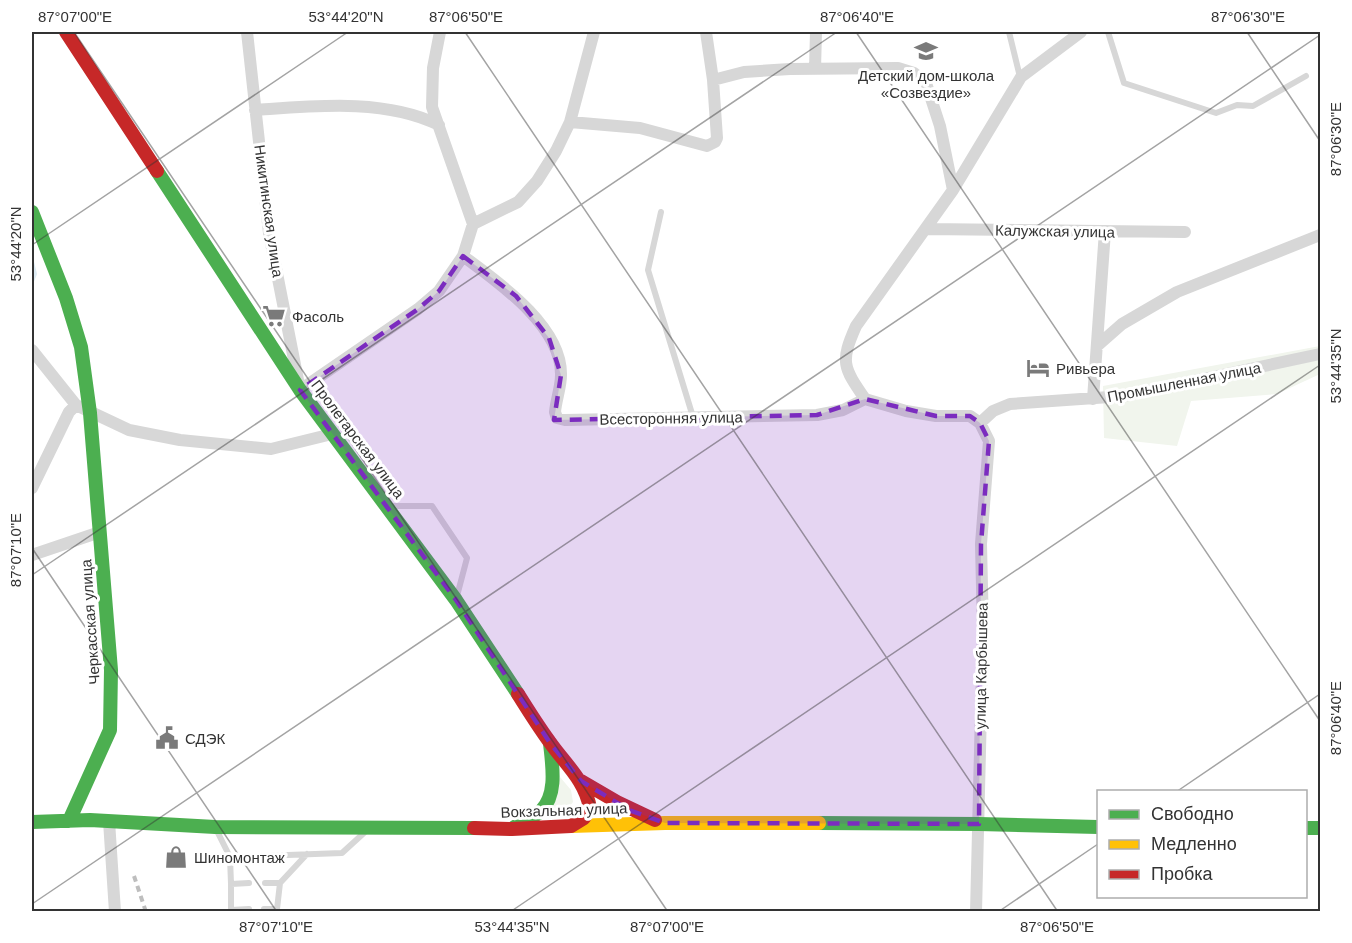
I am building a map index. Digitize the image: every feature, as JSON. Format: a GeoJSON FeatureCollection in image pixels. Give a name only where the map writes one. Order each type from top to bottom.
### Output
{"type":"FeatureCollection","features":[{"type":"Feature","properties":{"kind":"main road","name":"Пролетарская улица"},"geometry":{"type":"LineString","coordinates":[[66,32],[300,390],[456,600],[550,743],[581,781],[629,810],[665,823]]}},
{"type":"Feature","properties":{"kind":"main road","name":"Черкасская улица"},"geometry":{"type":"LineString","coordinates":[[32,212],[62,287],[78,337],[90,413],[111,670],[110,730],[69,821]]}},
{"type":"Feature","properties":{"kind":"main road"},"geometry":{"type":"LineString","coordinates":[[512,829],[543,809],[549,796],[552,783],[550,743]]}},
{"type":"Feature","properties":{"kind":"main road"},"geometry":{"type":"LineString","coordinates":[[571,826],[584,818],[590,808],[581,781]]}},
{"type":"Feature","properties":{"kind":"main road","name":"Вокзальная улица"},"geometry":{"type":"LineString","coordinates":[[32,822],[109,821],[215,827],[512,829],[665,823],[979,824],[1097,827]]}},
{"type":"Feature","properties":{"kind":"street","name":"Никитинская улица"},"geometry":{"type":"LineString","coordinates":[[247,32],[269,232],[300,390]]}},
{"type":"Feature","properties":{"kind":"street"},"geometry":{"type":"LineString","coordinates":[[300,390],[418,309],[440,291],[463,256],[473,224],[432,107],[433,68],[440,32]]}},
{"type":"Feature","properties":{"kind":"street"},"geometry":{"type":"LineString","coordinates":[[473,224],[518,202],[537,181],[556,151],[570,122],[594,32]]}},
{"type":"Feature","properties":{"kind":"street"},"geometry":{"type":"LineString","coordinates":[[570,122],[640,128],[707,146],[715,142],[717,138],[713,80],[705,32]]}},
{"type":"Feature","properties":{"kind":"street"},"geometry":{"type":"LineString","coordinates":[[815,69],[816,32]]}},
{"type":"Feature","properties":{"kind":"street"},"geometry":{"type":"LineString","coordinates":[[980,423],[970,416],[936,416],[906,411],[865,399],[848,374],[845,359],[848,343],[856,326],[953,190],[1021,77],[1068,35],[1081,32]]}},
{"type":"Feature","properties":{"kind":"street"},"geometry":{"type":"LineString","coordinates":[[713,80],[744,72],[815,69],[898,68],[914,73],[926,83],[940,126],[953,190]]}},
{"type":"Feature","properties":{"kind":"street"},"geometry":{"type":"LineString","coordinates":[[255,110],[319,106],[384,109],[424,118],[439,125]]}},
{"type":"Feature","properties":{"kind":"street","name":"Калужская улица"},"geometry":{"type":"LineString","coordinates":[[926,229],[1185,232]]}},
{"type":"Feature","properties":{"kind":"street"},"geometry":{"type":"LineString","coordinates":[[1094,399],[1105,231]]}},
{"type":"Feature","properties":{"kind":"street"},"geometry":{"type":"LineString","coordinates":[[1097,346],[1122,324],[1177,292],[1320,235]]}},
{"type":"Feature","properties":{"kind":"street","name":"Всесторонняя улица"},"geometry":{"type":"LineString","coordinates":[[463,256],[516,296],[535,316],[549,338],[558,356],[561,375],[555,412],[557,418],[565,420],[817,415],[843,410],[865,399]]}},
{"type":"Feature","properties":{"kind":"street"},"geometry":{"type":"LineString","coordinates":[[32,350],[76,405],[129,430],[180,440],[271,449],[332,434]]}},
{"type":"Feature","properties":{"kind":"street","name":"Промышленная улица"},"geometry":{"type":"LineString","coordinates":[[980,423],[993,411],[1010,404],[1124,396],[1320,354]]}},
{"type":"Feature","properties":{"kind":"street"},"geometry":{"type":"LineString","coordinates":[[32,488],[69,412],[76,405]]}},
{"type":"Feature","properties":{"kind":"street","name":"улица Карбышева"},"geometry":{"type":"LineString","coordinates":[[976,912],[983,630],[981,544],[989,441],[980,423]]}},
{"type":"Feature","properties":{"kind":"street"},"geometry":{"type":"LineString","coordinates":[[32,555],[99,532]]}},
{"type":"Feature","properties":{"kind":"street"},"geometry":{"type":"LineString","coordinates":[[109,821],[115,912]]}},
{"type":"Feature","properties":{"kind":"lane"},"geometry":{"type":"LineString","coordinates":[[1009,32],[1021,77]]}},
{"type":"Feature","properties":{"kind":"lane"},"geometry":{"type":"LineString","coordinates":[[1108,32],[1124,83],[1216,113],[1236,105],[1253,106],[1306,76]]}},
{"type":"Feature","properties":{"kind":"lane"},"geometry":{"type":"LineString","coordinates":[[661,213],[648,270],[693,418]]}},
{"type":"Feature","properties":{"kind":"lane"},"geometry":{"type":"LineString","coordinates":[[388,507],[432,506],[467,558],[456,600]]}},
{"type":"Feature","properties":{"kind":"lane"},"geometry":{"type":"LineString","coordinates":[[215,827],[230,857],[231,910],[249,909]]}},
{"type":"Feature","properties":{"kind":"lane"},"geometry":{"type":"LineString","coordinates":[[230,857],[342,853],[369,827]]}},
{"type":"Feature","properties":{"kind":"lane"},"geometry":{"type":"LineString","coordinates":[[264,909],[277,909],[280,883],[307,854]]}},
{"type":"Feature","properties":{"kind":"lane"},"geometry":{"type":"LineString","coordinates":[[265,883],[280,883]]}},
{"type":"Feature","properties":{"kind":"lane"},"geometry":{"type":"LineString","coordinates":[[231,884],[249,884]]}},
{"type":"Feature","properties":{"kind":"highlighted area"},"geometry":{"type":"Polygon","coordinates":[[[463,256],[516,296],[549,338],[561,375],[554,420],[817,415],[865,399],[936,416],[970,416],[980,423],[989,441],[981,544],[979,824],[665,823],[629,810],[581,781],[550,743],[456,600],[300,390],[418,309],[439,291],[463,256]]]}},
{"type":"Feature","properties":{"kind":"shaded area"},"geometry":{"type":"Polygon","coordinates":[[[1320,346],[1320,374],[1277,394],[1191,401],[1177,446],[1104,438],[1103,386],[1320,346]]]}},
{"type":"Feature","properties":{"kind":"shaded area"},"geometry":{"type":"Polygon","coordinates":[[[560,777],[571,790],[573,802],[566,811],[547,814],[560,777]]]}},
{"type":"Feature","properties":{"kind":"waterway"},"geometry":{"type":"LineString","coordinates":[[32,262],[35,274],[32,281]]}},
{"type":"Feature","properties":{"kind":"railway"},"geometry":{"type":"LineString","coordinates":[[134,876],[146,912]]}},
{"type":"Feature","properties":{"kind":"traffic: fast"},"geometry":{"type":"LineString","coordinates":[[157,171],[300,390],[456,600],[518,694]]}},
{"type":"Feature","properties":{"kind":"traffic: fast"},"geometry":{"type":"LineString","coordinates":[[32,212],[66,298],[81,347],[90,413],[111,670],[110,730],[69,821]]}},
{"type":"Feature","properties":{"kind":"traffic: fast"},"geometry":{"type":"LineString","coordinates":[[513,828],[541,811],[550,796],[553,778],[550,743]]}},
{"type":"Feature","properties":{"kind":"traffic: fast"},"geometry":{"type":"LineString","coordinates":[[32,822],[90,820],[215,827],[474,828]]}},
{"type":"Feature","properties":{"kind":"traffic: fast"},"geometry":{"type":"LineString","coordinates":[[819,823],[1097,827]]}},
{"type":"Feature","properties":{"kind":"traffic: fast"},"geometry":{"type":"LineString","coordinates":[[1307,828],[1320,828]]}},
{"type":"Feature","properties":{"kind":"traffic: slow"},"geometry":{"type":"LineString","coordinates":[[571,826],[665,823],[819,823]]}},
{"type":"Feature","properties":{"kind":"traffic: jam"},"geometry":{"type":"LineString","coordinates":[[66,32],[157,171]]}},
{"type":"Feature","properties":{"kind":"traffic: jam"},"geometry":{"type":"LineString","coordinates":[[474,828],[571,826],[584,818],[590,808],[584,789],[574,773],[518,694]]}},
{"type":"Feature","properties":{"kind":"traffic: jam"},"geometry":{"type":"LineString","coordinates":[[581,781],[655,820]]}},
{"type":"Feature","properties":{"kind":"place","name":"Детский дом-школа «Созвездие»"},"geometry":{"type":"Point","coordinates":[926,51]}},
{"type":"Feature","properties":{"kind":"place","name":"Фасоль"},"geometry":{"type":"Point","coordinates":[274,316]}},
{"type":"Feature","properties":{"kind":"place","name":"Ривьера"},"geometry":{"type":"Point","coordinates":[1038,368]}},
{"type":"Feature","properties":{"kind":"place","name":"СДЭК"},"geometry":{"type":"Point","coordinates":[167,738]}},
{"type":"Feature","properties":{"kind":"place","name":"Шиномонтаж"},"geometry":{"type":"Point","coordinates":[176,857]}}]}
